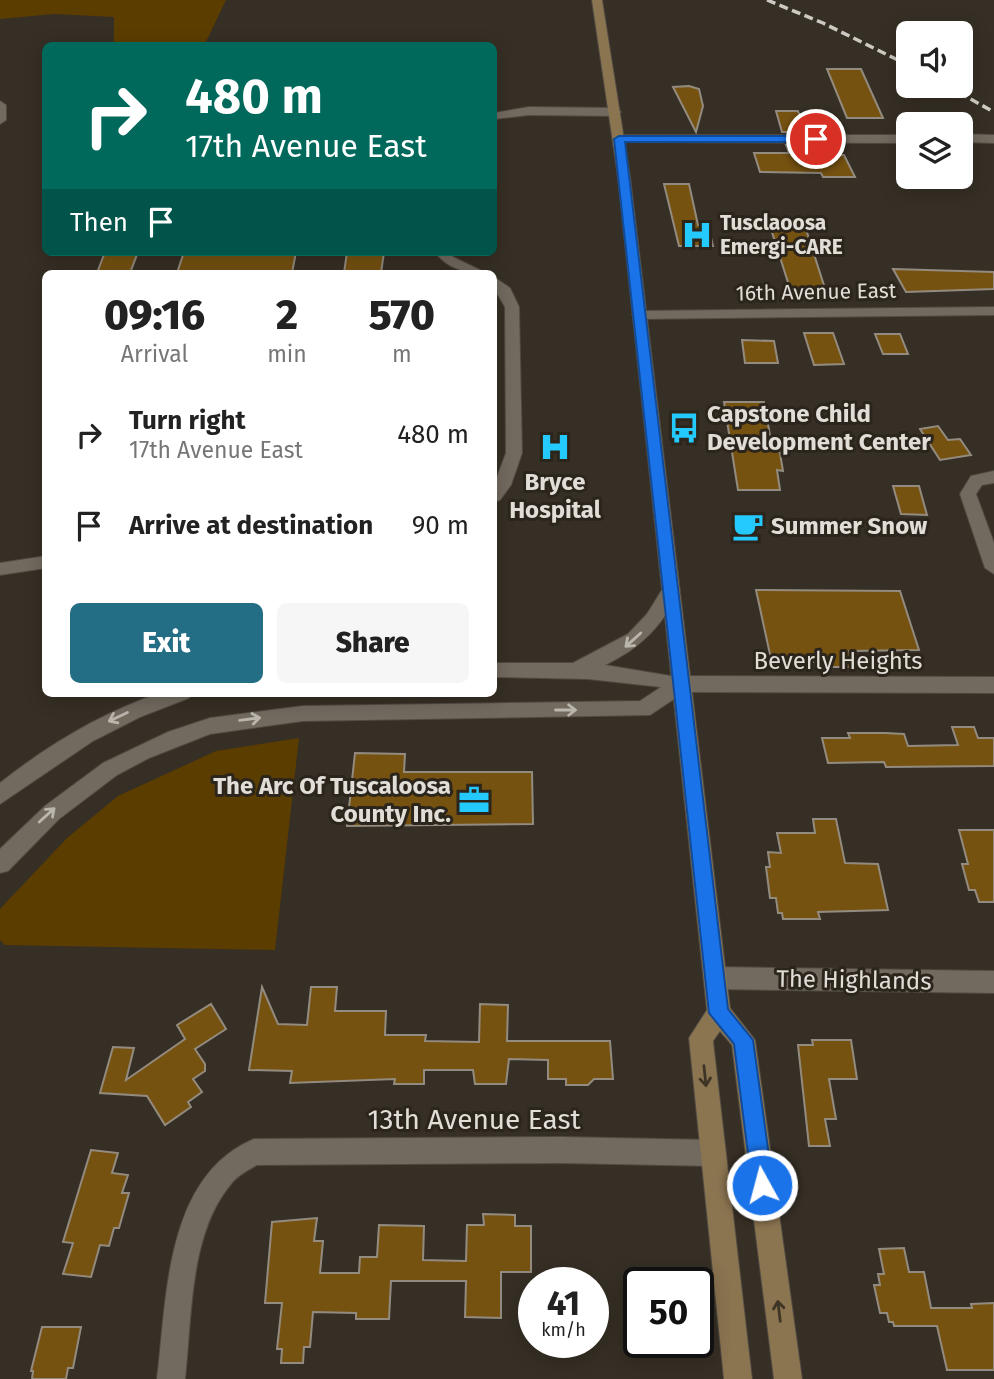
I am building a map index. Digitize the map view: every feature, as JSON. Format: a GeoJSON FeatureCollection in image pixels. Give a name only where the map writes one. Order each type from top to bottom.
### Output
{"type":"FeatureCollection","features":[{"type":"Feature","properties":{"kind":"main road"},"geometry":{"type":"LineString","coordinates":[[597,0],[619,139],[719,1013],[743,1040],[788,1379]]}},
{"type":"Feature","properties":{"kind":"main road"},"geometry":{"type":"LineString","coordinates":[[719,1013],[701,1038],[738,1379]]}},
{"type":"Feature","properties":{"kind":"street"},"geometry":{"type":"LineString","coordinates":[[0,105],[0,120]]}},
{"type":"Feature","properties":{"kind":"street"},"geometry":{"type":"LineString","coordinates":[[497,116],[529,111],[615,113]]}},
{"type":"Feature","properties":{"kind":"street"},"geometry":{"type":"LineString","coordinates":[[619,139],[896,138]]}},
{"type":"Feature","properties":{"kind":"street"},"geometry":{"type":"LineString","coordinates":[[973,138],[994,139]]}},
{"type":"Feature","properties":{"kind":"street"},"geometry":{"type":"LineString","coordinates":[[445,256],[448,260],[472,270]]}},
{"type":"Feature","properties":{"kind":"street"},"geometry":{"type":"LineString","coordinates":[[497,284],[505,291],[512,307],[514,453],[503,485],[497,492]]}},
{"type":"Feature","properties":{"kind":"street","name":"16th Avenue East"},"geometry":{"type":"LineString","coordinates":[[639,315],[994,311]]}},
{"type":"Feature","properties":{"kind":"street"},"geometry":{"type":"LineString","coordinates":[[994,477],[977,480],[968,494],[994,568]]}},
{"type":"Feature","properties":{"kind":"street"},"geometry":{"type":"LineString","coordinates":[[0,569],[42,563]]}},
{"type":"Feature","properties":{"kind":"street"},"geometry":{"type":"LineString","coordinates":[[577,669],[626,648],[659,616],[671,590]]}},
{"type":"Feature","properties":{"kind":"street","name":"Beverly Heights"},"geometry":{"type":"LineString","coordinates":[[497,670],[577,669],[640,675],[682,684],[994,685]]}},
{"type":"Feature","properties":{"kind":"street"},"geometry":{"type":"LineString","coordinates":[[0,864],[66,798],[107,770],[195,730],[245,719],[308,713],[643,709],[682,684]]}},
{"type":"Feature","properties":{"kind":"street"},"geometry":{"type":"LineString","coordinates":[[0,795],[85,734],[130,712],[171,697]]}},
{"type":"Feature","properties":{"kind":"street","name":"The Highlands"},"geometry":{"type":"LineString","coordinates":[[715,978],[994,982]]}},
{"type":"Feature","properties":{"kind":"street","name":"13th Avenue East"},"geometry":{"type":"LineString","coordinates":[[171,1379],[190,1242],[201,1205],[223,1172],[254,1152],[713,1153]]}},
{"type":"Feature","properties":{"kind":"shaded area"},"geometry":{"type":"Polygon","coordinates":[[[0,0],[226,0],[206,42],[114,42],[114,17],[54,14],[0,19],[0,0]]]}},
{"type":"Feature","properties":{"kind":"shaded area"},"geometry":{"type":"Polygon","coordinates":[[[299,738],[275,950],[5,945],[0,940],[0,909],[67,838],[118,796],[216,751],[299,738]]]}},
{"type":"Feature","properties":{"kind":"building"},"geometry":{"type":"Polygon","coordinates":[[[827,69],[861,69],[883,118],[847,118],[827,69]]]}},
{"type":"Feature","properties":{"kind":"building"},"geometry":{"type":"Polygon","coordinates":[[[689,86],[699,89],[703,106],[696,132],[673,87],[689,86]]]}},
{"type":"Feature","properties":{"kind":"building"},"geometry":{"type":"Polygon","coordinates":[[[776,111],[798,111],[806,132],[782,132],[776,111]]]}},
{"type":"Feature","properties":{"kind":"building"},"geometry":{"type":"Polygon","coordinates":[[[786,145],[810,145],[813,155],[844,155],[855,177],[823,177],[821,173],[760,172],[754,153],[789,153],[786,145]]]}},
{"type":"Feature","properties":{"kind":"building"},"geometry":{"type":"Polygon","coordinates":[[[664,184],[689,184],[698,225],[708,225],[713,246],[679,246],[664,184]]]}},
{"type":"Feature","properties":{"kind":"building"},"geometry":{"type":"Polygon","coordinates":[[[770,226],[805,226],[828,298],[793,298],[770,226]]]}},
{"type":"Feature","properties":{"kind":"building"},"geometry":{"type":"Polygon","coordinates":[[[103,256],[136,256],[131,270],[98,270],[103,256]]]}},
{"type":"Feature","properties":{"kind":"building"},"geometry":{"type":"Polygon","coordinates":[[[183,256],[295,256],[293,270],[178,270],[183,256]]]}},
{"type":"Feature","properties":{"kind":"building"},"geometry":{"type":"Polygon","coordinates":[[[346,256],[383,256],[381,270],[344,270],[346,256]]]}},
{"type":"Feature","properties":{"kind":"building"},"geometry":{"type":"Polygon","coordinates":[[[893,269],[994,272],[994,289],[906,292],[893,269]]]}},
{"type":"Feature","properties":{"kind":"building"},"geometry":{"type":"Polygon","coordinates":[[[804,333],[833,333],[844,364],[814,365],[804,333]]]}},
{"type":"Feature","properties":{"kind":"building"},"geometry":{"type":"Polygon","coordinates":[[[875,334],[900,334],[908,354],[883,354],[875,334]]]}},
{"type":"Feature","properties":{"kind":"building"},"geometry":{"type":"Polygon","coordinates":[[[742,340],[774,341],[778,363],[745,363],[742,340]]]}},
{"type":"Feature","properties":{"kind":"building"},"geometry":{"type":"Polygon","coordinates":[[[724,402],[764,402],[771,441],[778,441],[783,471],[777,470],[780,490],[738,490],[724,402]]]}},
{"type":"Feature","properties":{"kind":"building"},"geometry":{"type":"Polygon","coordinates":[[[938,426],[948,440],[960,439],[971,455],[940,460],[920,429],[938,426]]]}},
{"type":"Feature","properties":{"kind":"building"},"geometry":{"type":"Polygon","coordinates":[[[893,486],[919,486],[927,515],[901,514],[893,486]]]}},
{"type":"Feature","properties":{"kind":"building"},"geometry":{"type":"Polygon","coordinates":[[[756,590],[900,591],[919,650],[849,651],[852,667],[816,667],[815,662],[771,659],[756,590]]]}},
{"type":"Feature","properties":{"kind":"building"},"geometry":{"type":"Polygon","coordinates":[[[952,727],[974,727],[978,738],[994,738],[994,766],[886,767],[884,762],[828,763],[822,738],[850,738],[848,733],[885,733],[904,734],[908,746],[958,745],[952,727]]]}},
{"type":"Feature","properties":{"kind":"building"},"geometry":{"type":"Polygon","coordinates":[[[355,753],[405,754],[404,772],[532,772],[533,824],[347,826],[355,753]]]}},
{"type":"Feature","properties":{"kind":"building"},"geometry":{"type":"Polygon","coordinates":[[[813,819],[836,819],[845,863],[878,864],[888,910],[818,912],[820,919],[783,919],[782,913],[778,913],[776,898],[770,898],[766,867],[770,867],[768,852],[781,853],[777,833],[815,833],[813,819]]]}},
{"type":"Feature","properties":{"kind":"building"},"geometry":{"type":"Polygon","coordinates":[[[959,830],[994,830],[994,902],[979,902],[975,890],[969,890],[962,864],[968,864],[959,830]]]}},
{"type":"Feature","properties":{"kind":"building"},"geometry":{"type":"Polygon","coordinates":[[[262,987],[278,1024],[307,1025],[311,987],[337,987],[335,1011],[386,1011],[385,1035],[426,1035],[425,1041],[479,1042],[480,1004],[508,1005],[507,1041],[610,1041],[613,1079],[594,1079],[588,1085],[566,1085],[566,1079],[548,1079],[548,1060],[509,1059],[506,1084],[475,1084],[473,1070],[424,1070],[424,1084],[394,1084],[395,1079],[290,1083],[292,1071],[249,1070],[262,987]]]}},
{"type":"Feature","properties":{"kind":"building"},"geometry":{"type":"Polygon","coordinates":[[[211,1004],[226,1029],[195,1049],[205,1064],[205,1071],[193,1079],[202,1092],[188,1102],[191,1107],[165,1125],[147,1096],[100,1093],[113,1047],[134,1048],[126,1080],[185,1039],[177,1025],[211,1004]]]}},
{"type":"Feature","properties":{"kind":"building"},"geometry":{"type":"Polygon","coordinates":[[[812,1040],[851,1040],[857,1079],[829,1079],[836,1119],[825,1119],[830,1146],[809,1146],[798,1045],[813,1045],[812,1040]]]}},
{"type":"Feature","properties":{"kind":"building"},"geometry":{"type":"Polygon","coordinates":[[[91,1150],[118,1153],[112,1173],[128,1175],[122,1193],[129,1193],[119,1228],[114,1228],[109,1246],[100,1245],[91,1277],[63,1274],[73,1243],[63,1242],[91,1150]]]}},
{"type":"Feature","properties":{"kind":"building"},"geometry":{"type":"Polygon","coordinates":[[[483,1214],[515,1215],[515,1226],[531,1226],[531,1267],[518,1267],[518,1272],[501,1272],[501,1318],[465,1317],[466,1281],[391,1281],[389,1319],[356,1319],[356,1313],[313,1312],[310,1347],[304,1347],[303,1363],[281,1363],[282,1349],[277,1349],[282,1303],[265,1303],[272,1222],[317,1218],[314,1241],[323,1241],[320,1273],[359,1273],[360,1257],[377,1257],[379,1225],[424,1226],[423,1260],[466,1261],[467,1225],[484,1225],[483,1214]]]}},
{"type":"Feature","properties":{"kind":"building"},"geometry":{"type":"Polygon","coordinates":[[[904,1248],[909,1272],[924,1272],[931,1308],[972,1308],[971,1304],[994,1303],[994,1370],[947,1370],[937,1326],[894,1326],[893,1322],[889,1322],[887,1313],[880,1313],[874,1285],[880,1285],[878,1274],[884,1274],[879,1249],[904,1248]]]}},
{"type":"Feature","properties":{"kind":"building"},"geometry":{"type":"Polygon","coordinates":[[[42,1327],[81,1327],[73,1368],[68,1368],[66,1379],[32,1379],[31,1371],[42,1327]]]}},
{"type":"Feature","properties":{"kind":"railway"},"geometry":{"type":"LineString","coordinates":[[767,0],[823,23],[896,59]]}},
{"type":"Feature","properties":{"kind":"railway"},"geometry":{"type":"LineString","coordinates":[[969,98],[994,112]]}},
{"type":"Feature","properties":{"kind":"place","name":"Tusclaoosa Emergi-CARE"},"geometry":{"type":"Point","coordinates":[697,235]}},
{"type":"Feature","properties":{"kind":"place","name":"Capstone Child Development Center"},"geometry":{"type":"Point","coordinates":[684,428]}},
{"type":"Feature","properties":{"kind":"place","name":"Bryce Hospital"},"geometry":{"type":"Point","coordinates":[555,447]}},
{"type":"Feature","properties":{"kind":"place","name":"Summer Snow"},"geometry":{"type":"Point","coordinates":[748,526]}},
{"type":"Feature","properties":{"kind":"place","name":"The Arc Of Tuscaloosa County Inc."},"geometry":{"type":"Point","coordinates":[474,800]}},
{"type":"Feature","properties":{"kind":"route"},"geometry":{"type":"LineString","coordinates":[[762,1185],[743,1040],[719,1013],[619,139],[816,139]]}}]}
